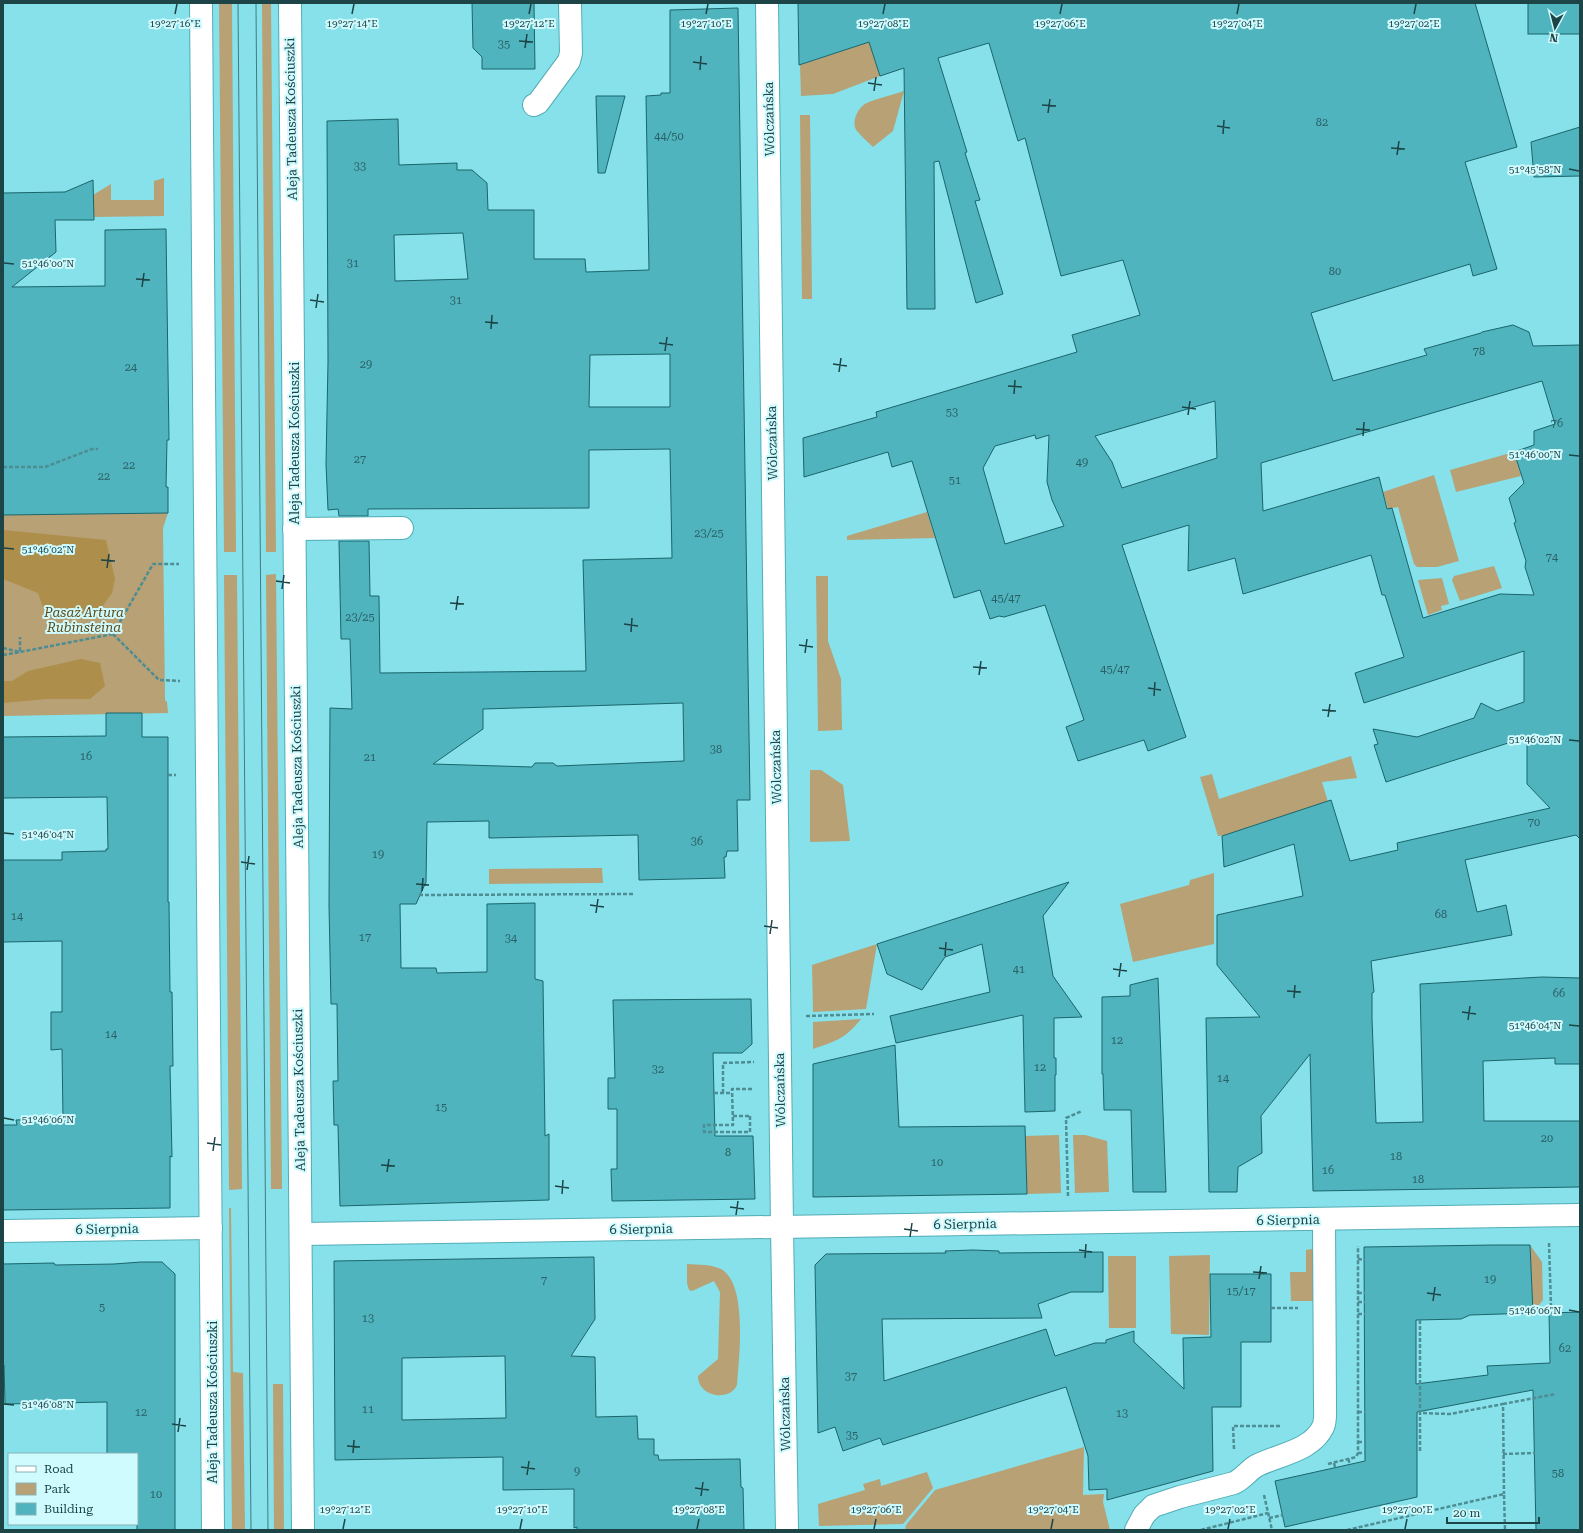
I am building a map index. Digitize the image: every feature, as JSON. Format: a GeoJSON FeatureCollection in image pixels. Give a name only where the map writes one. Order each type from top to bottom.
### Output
{"type":"FeatureCollection","features":[{"type":"Feature","properties":{"kind":"street","name":"Aleja Tadeusza Kościuszki"},"geometry":{"type":"LineString","coordinates":[[200,3],[213,1530]]}},
{"type":"Feature","properties":{"kind":"street","name":"Aleja Tadeusza Kościuszki"},"geometry":{"type":"LineString","coordinates":[[290,3],[303,1530]]}},
{"type":"Feature","properties":{"kind":"street"},"geometry":{"type":"LineString","coordinates":[[534,106],[538,103],[569,61],[570,3]]}},
{"type":"Feature","properties":{"kind":"street","name":"Wólczańska"},"geometry":{"type":"LineString","coordinates":[[767,3],[779,1017],[787,1530]]}},
{"type":"Feature","properties":{"kind":"street"},"geometry":{"type":"LineString","coordinates":[[294,529],[402,528]]}},
{"type":"Feature","properties":{"kind":"street","name":"6 Sierpnia"},"geometry":{"type":"LineString","coordinates":[[301,1234],[1580,1215]]}},
{"type":"Feature","properties":{"kind":"street"},"geometry":{"type":"LineString","coordinates":[[1136,1530],[1144,1515],[1153,1506],[1180,1497],[1234,1483],[1240,1480],[1254,1467],[1299,1448],[1313,1440],[1324,1426],[1324,1219]]}},
{"type":"Feature","properties":{"kind":"street","name":"6 Sierpnia"},"geometry":{"type":"LineString","coordinates":[[3,1231],[211,1228]]}},
{"type":"Feature","properties":{"kind":"path"},"geometry":{"type":"LineString","coordinates":[[3,467],[45,466],[92,449],[98,449]]}},
{"type":"Feature","properties":{"kind":"path"},"geometry":{"type":"LineString","coordinates":[[3,655],[113,634],[153,564],[183,564]]}},
{"type":"Feature","properties":{"kind":"path"},"geometry":{"type":"LineString","coordinates":[[113,634],[159,680],[206,682]]}},
{"type":"Feature","properties":{"kind":"path"},"geometry":{"type":"LineString","coordinates":[[20,637],[20,652]]}},
{"type":"Feature","properties":{"kind":"path"},"geometry":{"type":"LineString","coordinates":[[3,648],[20,652]]}},
{"type":"Feature","properties":{"kind":"path"},"geometry":{"type":"LineString","coordinates":[[168,775],[176,775]]}},
{"type":"Feature","properties":{"kind":"path"},"geometry":{"type":"LineString","coordinates":[[419,896],[634,894]]}},
{"type":"Feature","properties":{"kind":"path"},"geometry":{"type":"LineString","coordinates":[[779,1017],[874,1014]]}},
{"type":"Feature","properties":{"kind":"path"},"geometry":{"type":"LineString","coordinates":[[723,1093],[722,1063],[744,1062]]}},
{"type":"Feature","properties":{"kind":"path"},"geometry":{"type":"LineString","coordinates":[[714,1093],[732,1093],[732,1090],[745,1090]]}},
{"type":"Feature","properties":{"kind":"path"},"geometry":{"type":"LineString","coordinates":[[732,1093],[733,1125],[704,1125],[704,1132],[750,1132],[748,1116],[733,1116]]}},
{"type":"Feature","properties":{"kind":"path"},"geometry":{"type":"LineString","coordinates":[[1069,1223],[1066,1118],[1082,1111]]}},
{"type":"Feature","properties":{"kind":"path"},"geometry":{"type":"LineString","coordinates":[[1549,1241],[1551,1307]]}},
{"type":"Feature","properties":{"kind":"path"},"geometry":{"type":"LineString","coordinates":[[1358,1259],[1364,1260]]}},
{"type":"Feature","properties":{"kind":"path"},"geometry":{"type":"LineString","coordinates":[[1358,1293],[1365,1293]]}},
{"type":"Feature","properties":{"kind":"path"},"geometry":{"type":"LineString","coordinates":[[1358,1302],[1365,1302]]}},
{"type":"Feature","properties":{"kind":"path"},"geometry":{"type":"LineString","coordinates":[[1358,1314],[1365,1314]]}},
{"type":"Feature","properties":{"kind":"path"},"geometry":{"type":"LineString","coordinates":[[1420,1320],[1420,1451]]}},
{"type":"Feature","properties":{"kind":"path"},"geometry":{"type":"LineString","coordinates":[[1420,1413],[1450,1414],[1556,1394]]}},
{"type":"Feature","properties":{"kind":"path"},"geometry":{"type":"LineString","coordinates":[[1503,1404],[1504,1530]]}},
{"type":"Feature","properties":{"kind":"path"},"geometry":{"type":"LineString","coordinates":[[1358,1412],[1365,1412]]}},
{"type":"Feature","properties":{"kind":"path"},"geometry":{"type":"LineString","coordinates":[[1358,1442],[1365,1442]]}},
{"type":"Feature","properties":{"kind":"path"},"geometry":{"type":"LineString","coordinates":[[1358,1453],[1365,1453]]}},
{"type":"Feature","properties":{"kind":"path"},"geometry":{"type":"LineString","coordinates":[[1503,1454],[1535,1454]]}},
{"type":"Feature","properties":{"kind":"path"},"geometry":{"type":"LineString","coordinates":[[1348,1459],[1350,1464]]}},
{"type":"Feature","properties":{"kind":"path"},"geometry":{"type":"LineString","coordinates":[[1334,1463],[1335,1468]]}},
{"type":"Feature","properties":{"kind":"path"},"geometry":{"type":"LineString","coordinates":[[1347,1530],[1504,1494]]}},
{"type":"Feature","properties":{"kind":"path"},"geometry":{"type":"LineString","coordinates":[[1201,1530],[1268,1513]]}},
{"type":"Feature","properties":{"kind":"path"},"geometry":{"type":"LineString","coordinates":[[1269,1518],[1282,1515]]}},
{"type":"Feature","properties":{"kind":"green space"},"geometry":{"type":"Polygon","coordinates":[[[262,3],[271,3],[276,552],[266,552],[262,3]]]}},
{"type":"Feature","properties":{"kind":"green space"},"geometry":{"type":"Polygon","coordinates":[[[219,4],[232,4],[236,552],[224,552],[219,4]]]}},
{"type":"Feature","properties":{"kind":"green space"},"geometry":{"type":"Polygon","coordinates":[[[869,42],[880,76],[833,94],[801,96],[800,65],[869,42]]]}},
{"type":"Feature","properties":{"kind":"green space"},"geometry":{"type":"Polygon","coordinates":[[[904,91],[893,131],[873,147],[855,128],[857,113],[862,106],[868,102],[904,91]]]}},
{"type":"Feature","properties":{"kind":"green space"},"geometry":{"type":"Polygon","coordinates":[[[800,115],[810,115],[812,299],[802,299],[800,115]]]}},
{"type":"Feature","properties":{"kind":"green space"},"geometry":{"type":"Polygon","coordinates":[[[164,178],[164,216],[94,217],[93,195],[111,184],[111,200],[154,200],[154,181],[164,178]]]}},
{"type":"Feature","properties":{"kind":"green space"},"geometry":{"type":"Polygon","coordinates":[[[1514,452],[1521,476],[1456,492],[1450,470],[1514,452]]]}},
{"type":"Feature","properties":{"kind":"green space"},"geometry":{"type":"Polygon","coordinates":[[[1434,475],[1459,561],[1437,567],[1417,567],[1414,564],[1398,507],[1388,509],[1383,492],[1434,475]]]}},
{"type":"Feature","properties":{"kind":"green space"},"geometry":{"type":"Polygon","coordinates":[[[927,512],[935,538],[847,540],[847,536],[927,512]]]}},
{"type":"Feature","properties":{"kind":"green space","name":"Pasaż Artura Rubinsteina"},"geometry":{"type":"Polygon","coordinates":[[[168,513],[163,528],[165,700],[167,702],[168,713],[3,716],[3,515],[168,513]]]}},
{"type":"Feature","properties":{"kind":"green space"},"geometry":{"type":"Polygon","coordinates":[[[1494,566],[1502,588],[1460,601],[1452,580],[1454,576],[1494,566]]]}},
{"type":"Feature","properties":{"kind":"green space"},"geometry":{"type":"Polygon","coordinates":[[[276,574],[282,1189],[271,1189],[266,575],[276,574]]]}},
{"type":"Feature","properties":{"kind":"green space"},"geometry":{"type":"Polygon","coordinates":[[[224,575],[237,575],[242,1189],[229,1190],[224,575]]]}},
{"type":"Feature","properties":{"kind":"green space"},"geometry":{"type":"Polygon","coordinates":[[[816,576],[828,576],[828,641],[841,679],[842,730],[818,731],[816,576]]]}},
{"type":"Feature","properties":{"kind":"green space"},"geometry":{"type":"Polygon","coordinates":[[[1442,578],[1449,604],[1441,606],[1442,610],[1428,615],[1418,580],[1442,578]]]}},
{"type":"Feature","properties":{"kind":"green space"},"geometry":{"type":"Polygon","coordinates":[[[1351,756],[1357,778],[1322,782],[1328,802],[1226,835],[1218,836],[1200,777],[1212,774],[1219,799],[1351,756]]]}},
{"type":"Feature","properties":{"kind":"green space"},"geometry":{"type":"Polygon","coordinates":[[[810,770],[821,770],[843,785],[850,841],[810,842],[810,770]]]}},
{"type":"Feature","properties":{"kind":"green space"},"geometry":{"type":"Polygon","coordinates":[[[602,868],[603,883],[489,884],[489,869],[602,868]]]}},
{"type":"Feature","properties":{"kind":"green space"},"geometry":{"type":"Polygon","coordinates":[[[1214,873],[1214,944],[1133,962],[1120,904],[1189,885],[1190,880],[1214,873]]]}},
{"type":"Feature","properties":{"kind":"green space"},"geometry":{"type":"Polygon","coordinates":[[[877,944],[866,1009],[813,1012],[812,965],[877,944]]]}},
{"type":"Feature","properties":{"kind":"green space"},"geometry":{"type":"Polygon","coordinates":[[[861,1019],[845,1035],[828,1044],[813,1049],[813,1022],[861,1019]]]}},
{"type":"Feature","properties":{"kind":"green space"},"geometry":{"type":"Polygon","coordinates":[[[1059,1135],[1061,1193],[1027,1194],[1025,1136],[1059,1135]]]}},
{"type":"Feature","properties":{"kind":"green space"},"geometry":{"type":"Polygon","coordinates":[[[1073,1135],[1085,1135],[1107,1141],[1109,1192],[1075,1193],[1073,1135]]]}},
{"type":"Feature","properties":{"kind":"green space"},"geometry":{"type":"Polygon","coordinates":[[[229,1208],[231,1208],[233,1372],[243,1373],[245,1530],[232,1530],[229,1208]]]}},
{"type":"Feature","properties":{"kind":"green space"},"geometry":{"type":"Polygon","coordinates":[[[1530,1245],[1542,1262],[1543,1300],[1533,1313],[1530,1245]]]}},
{"type":"Feature","properties":{"kind":"green space"},"geometry":{"type":"Polygon","coordinates":[[[1312,1249],[1314,1254],[1314,1301],[1291,1301],[1290,1272],[1306,1272],[1306,1250],[1312,1249]]]}},
{"type":"Feature","properties":{"kind":"green space"},"geometry":{"type":"Polygon","coordinates":[[[1210,1255],[1209,1335],[1171,1334],[1169,1256],[1210,1255]]]}},
{"type":"Feature","properties":{"kind":"green space"},"geometry":{"type":"Polygon","coordinates":[[[1108,1256],[1136,1256],[1136,1328],[1109,1328],[1108,1256]]]}},
{"type":"Feature","properties":{"kind":"green space"},"geometry":{"type":"Polygon","coordinates":[[[687,1264],[709,1265],[721,1269],[730,1277],[735,1290],[740,1322],[739,1358],[737,1385],[728,1394],[715,1395],[708,1393],[699,1383],[698,1376],[718,1359],[720,1292],[714,1281],[692,1291],[689,1290],[687,1283],[687,1264]]]}},
{"type":"Feature","properties":{"kind":"green space"},"geometry":{"type":"Polygon","coordinates":[[[273,1384],[283,1384],[284,1530],[274,1530],[273,1384]]]}},
{"type":"Feature","properties":{"kind":"green space"},"geometry":{"type":"Polygon","coordinates":[[[1084,1447],[1083,1495],[1104,1494],[1103,1502],[1110,1530],[905,1530],[906,1525],[935,1490],[1084,1447]]]}},
{"type":"Feature","properties":{"kind":"green space"},"geometry":{"type":"Polygon","coordinates":[[[927,1472],[933,1488],[903,1524],[819,1526],[818,1504],[865,1490],[863,1484],[880,1479],[881,1486],[927,1472]]]}},
{"type":"Feature","properties":{"kind":"shaded area"},"geometry":{"type":"Polygon","coordinates":[[[3,530],[106,540],[115,579],[112,593],[100,610],[88,619],[55,619],[44,610],[38,593],[3,579],[3,530]]]}},
{"type":"Feature","properties":{"kind":"shaded area"},"geometry":{"type":"Polygon","coordinates":[[[81,659],[100,663],[105,686],[90,699],[46,699],[3,703],[3,681],[12,681],[28,671],[81,659]]]}},
{"type":"Feature","properties":{"kind":"building"},"geometry":{"type":"Polygon","coordinates":[[[472,3],[534,3],[535,69],[482,69],[482,57],[473,48],[472,3]]]}},
{"type":"Feature","properties":{"kind":"building"},"geometry":{"type":"Polygon","coordinates":[[[798,3],[1475,3],[1517,147],[1465,162],[1497,269],[1473,276],[1470,264],[1311,313],[1333,381],[1427,355],[1424,349],[1482,332],[1513,325],[1529,332],[1533,346],[1580,345],[1580,839],[1576,835],[1465,860],[1477,912],[1506,905],[1512,935],[1371,961],[1374,992],[1372,993],[1372,1019],[1376,1123],[1423,1122],[1420,984],[1542,977],[1580,978],[1580,1064],[1555,1064],[1555,1058],[1483,1061],[1484,1121],[1580,1121],[1580,1187],[1313,1191],[1310,1054],[1261,1116],[1262,1153],[1238,1167],[1237,1192],[1209,1192],[1206,1018],[1260,1017],[1217,965],[1217,915],[1303,896],[1294,844],[1224,867],[1222,836],[1331,800],[1350,861],[1398,850],[1397,843],[1550,808],[1527,784],[1527,737],[1386,782],[1374,745],[1378,744],[1373,729],[1417,737],[1474,718],[1481,703],[1497,711],[1524,702],[1524,651],[1364,703],[1355,673],[1404,657],[1385,595],[1382,595],[1371,555],[1243,594],[1235,558],[1188,571],[1189,525],[1122,545],[1186,737],[1148,751],[1144,740],[1078,761],[1066,727],[1084,720],[1045,605],[1004,617],[999,616],[990,619],[980,590],[954,598],[912,461],[892,467],[888,452],[804,477],[803,438],[877,417],[876,412],[1077,352],[1072,335],[1140,315],[1123,260],[1061,276],[1025,138],[1018,141],[989,43],[938,58],[967,152],[965,153],[980,200],[975,201],[1003,294],[976,303],[939,161],[934,162],[935,309],[907,309],[904,68],[880,76],[869,42],[799,65],[798,3]],[[1542,381],[1261,463],[1263,511],[1379,477],[1387,509],[1392,508],[1423,618],[1500,594],[1534,595],[1525,567],[1526,561],[1514,523],[1516,522],[1509,498],[1524,483],[1514,452],[1534,445],[1534,431],[1555,424],[1542,381]],[[1215,401],[1095,436],[1112,462],[1122,488],[1217,458],[1215,401]],[[1035,435],[995,446],[983,468],[1005,544],[1064,526],[1052,500],[1047,482],[1049,435],[1036,439],[1035,435]]]}},
{"type":"Feature","properties":{"kind":"building"},"geometry":{"type":"Polygon","coordinates":[[[1528,3],[1580,3],[1580,34],[1528,34],[1528,3]]]}},
{"type":"Feature","properties":{"kind":"building"},"geometry":{"type":"Polygon","coordinates":[[[738,8],[750,800],[737,800],[738,851],[727,851],[726,857],[724,857],[725,878],[639,880],[638,835],[489,838],[489,821],[427,822],[426,882],[416,904],[400,904],[401,968],[436,968],[437,973],[487,972],[487,904],[535,903],[535,979],[543,981],[545,1136],[549,1134],[549,1200],[340,1206],[338,1125],[334,1125],[333,1081],[338,1081],[337,1004],[331,1004],[329,905],[330,708],[352,709],[350,639],[341,639],[339,541],[369,541],[370,596],[379,596],[380,673],[586,671],[583,560],[672,558],[670,449],[589,450],[589,508],[368,509],[368,516],[339,516],[338,509],[328,510],[326,464],[328,362],[327,121],[398,119],[399,165],[457,163],[457,170],[472,170],[487,183],[488,210],[534,210],[534,259],[585,259],[586,272],[649,270],[646,96],[670,93],[670,10],[738,8]],[[463,233],[394,235],[395,281],[468,279],[463,233]],[[670,354],[590,355],[589,407],[670,407],[670,354]],[[683,703],[483,709],[483,729],[433,764],[532,767],[535,763],[553,763],[557,766],[684,761],[683,703]]]}},
{"type":"Feature","properties":{"kind":"building"},"geometry":{"type":"Polygon","coordinates":[[[596,96],[625,96],[605,173],[598,173],[596,96]]]}},
{"type":"Feature","properties":{"kind":"building"},"geometry":{"type":"Polygon","coordinates":[[[1580,127],[1580,176],[1534,177],[1531,142],[1580,127]]]}},
{"type":"Feature","properties":{"kind":"building"},"geometry":{"type":"Polygon","coordinates":[[[93,180],[94,220],[55,220],[56,252],[12,287],[105,286],[105,230],[166,229],[169,440],[167,440],[166,487],[168,487],[168,513],[3,515],[3,193],[65,192],[93,180]]]}},
{"type":"Feature","properties":{"kind":"building"},"geometry":{"type":"Polygon","coordinates":[[[106,713],[142,713],[142,737],[168,737],[168,902],[170,992],[172,992],[173,1066],[170,1066],[172,1157],[170,1156],[170,1208],[3,1210],[3,1125],[17,1125],[16,1120],[63,1118],[62,1049],[51,1050],[51,1012],[62,1012],[62,941],[3,942],[3,860],[62,860],[62,852],[106,851],[106,849],[108,849],[107,797],[3,798],[3,737],[106,736],[106,713]]]}},
{"type":"Feature","properties":{"kind":"building"},"geometry":{"type":"Polygon","coordinates":[[[1069,882],[1043,916],[1053,976],[1082,1017],[1054,1018],[1054,1058],[1056,1058],[1055,1111],[1025,1112],[1023,1015],[896,1043],[890,1016],[990,992],[982,944],[945,957],[922,990],[887,974],[877,944],[1069,882]]]}},
{"type":"Feature","properties":{"kind":"building"},"geometry":{"type":"Polygon","coordinates":[[[1158,978],[1166,1192],[1133,1192],[1131,1110],[1104,1110],[1102,1074],[1102,997],[1130,996],[1130,985],[1158,978]]]}},
{"type":"Feature","properties":{"kind":"building"},"geometry":{"type":"Polygon","coordinates":[[[751,999],[752,1044],[742,1053],[713,1053],[715,1136],[753,1136],[755,1199],[612,1201],[611,1169],[617,1169],[617,1109],[608,1109],[608,1078],[615,1078],[613,1000],[751,999]]]}},
{"type":"Feature","properties":{"kind":"building"},"geometry":{"type":"Polygon","coordinates":[[[895,1045],[899,1127],[1025,1126],[1027,1194],[813,1197],[813,1064],[895,1045]]]}},
{"type":"Feature","properties":{"kind":"building"},"geometry":{"type":"Polygon","coordinates":[[[1530,1245],[1533,1313],[1470,1315],[1461,1319],[1416,1320],[1416,1384],[1488,1375],[1487,1366],[1550,1363],[1549,1313],[1580,1312],[1580,1530],[1536,1530],[1533,1390],[1417,1412],[1417,1497],[1285,1527],[1275,1481],[1365,1461],[1364,1247],[1530,1245]]]}},
{"type":"Feature","properties":{"kind":"building"},"geometry":{"type":"Polygon","coordinates":[[[945,1251],[999,1251],[999,1253],[1103,1252],[1103,1292],[1071,1292],[1038,1304],[1042,1318],[882,1319],[884,1381],[1046,1329],[1055,1356],[1095,1343],[1106,1343],[1106,1340],[1134,1331],[1134,1342],[1184,1389],[1183,1338],[1211,1337],[1210,1274],[1271,1274],[1271,1342],[1241,1342],[1241,1407],[1212,1407],[1213,1471],[1107,1500],[1107,1489],[1089,1490],[1088,1456],[1066,1387],[883,1445],[880,1438],[843,1451],[835,1427],[818,1433],[815,1265],[826,1254],[946,1253],[945,1251]]]}},
{"type":"Feature","properties":{"kind":"building"},"geometry":{"type":"Polygon","coordinates":[[[594,1257],[595,1319],[571,1356],[595,1357],[596,1417],[637,1416],[638,1439],[654,1439],[654,1455],[658,1455],[659,1460],[740,1459],[741,1487],[743,1488],[744,1530],[577,1530],[577,1527],[574,1528],[574,1489],[503,1490],[503,1457],[335,1460],[334,1261],[594,1257]],[[505,1356],[402,1358],[402,1420],[506,1418],[505,1356]]]}},
{"type":"Feature","properties":{"kind":"building"},"geometry":{"type":"Polygon","coordinates":[[[162,1262],[175,1274],[175,1530],[137,1530],[138,1453],[107,1453],[107,1402],[5,1404],[3,1365],[3,1264],[114,1264],[162,1262]]]}},
{"type":"Feature","properties":{"kind":"tram line"},"geometry":{"type":"LineString","coordinates":[[238,3],[251,1530]]}},
{"type":"Feature","properties":{"kind":"tram line"},"geometry":{"type":"LineString","coordinates":[[256,3],[268,1530]]}}]}
